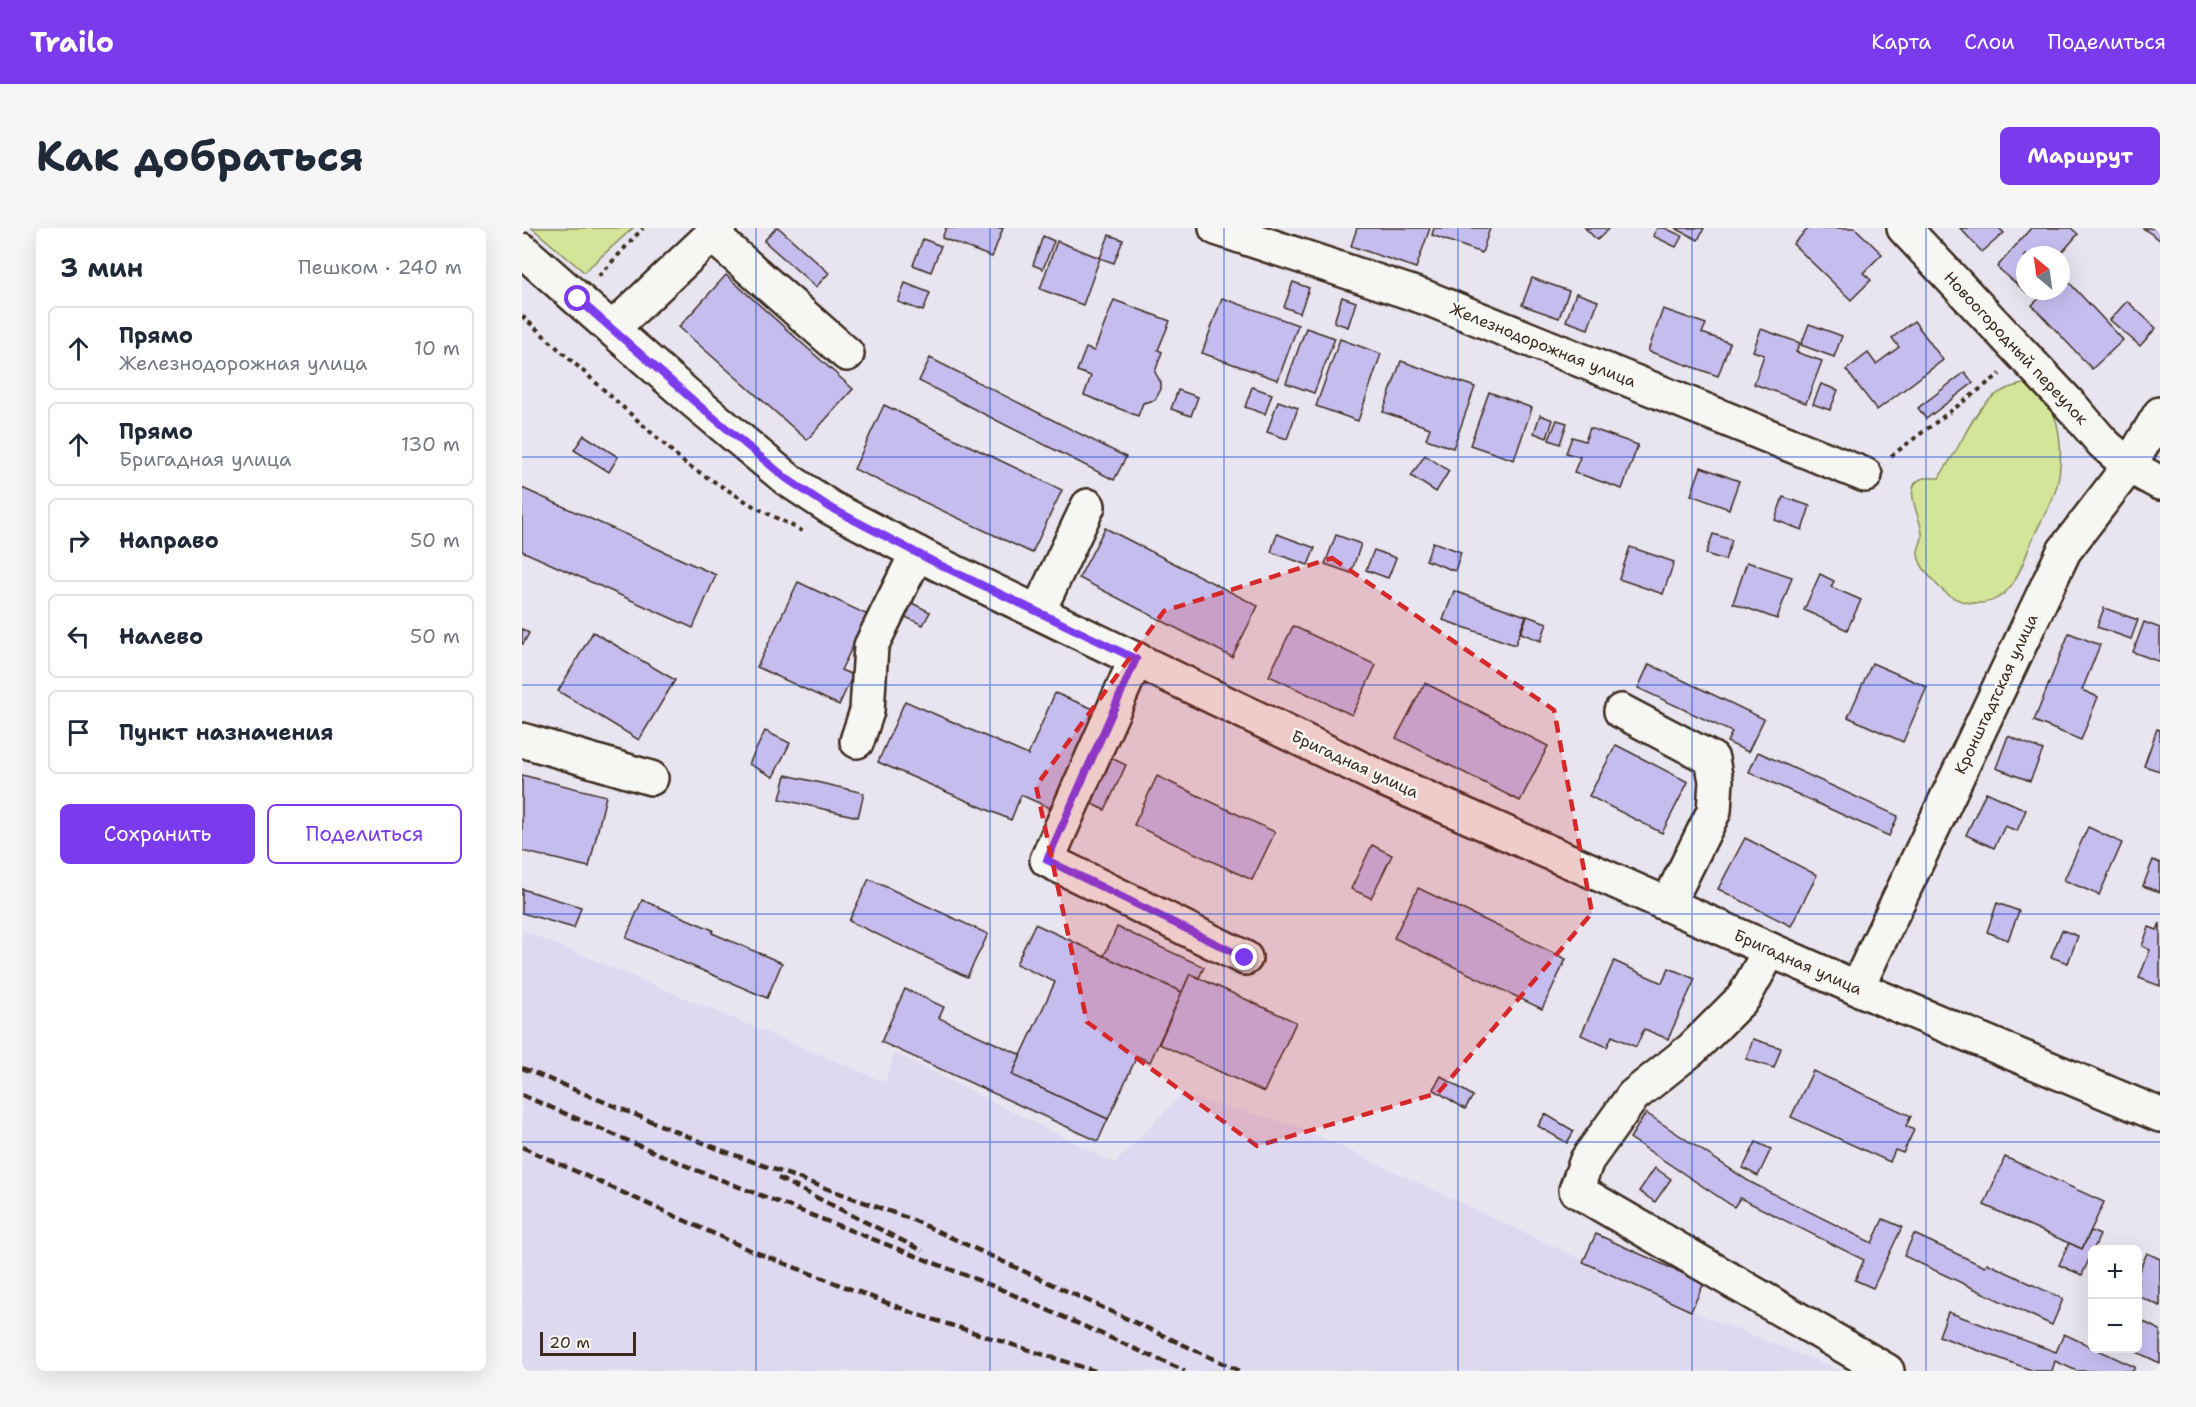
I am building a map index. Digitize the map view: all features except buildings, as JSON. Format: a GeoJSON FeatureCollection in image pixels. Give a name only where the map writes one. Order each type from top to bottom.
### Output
{"type":"FeatureCollection","features":[{"type":"Feature","properties":{"kind":"street","name":"Железнодорожная улица"},"geometry":{"type":"LineString","coordinates":[[1216,228],[1427,298],[1865,476]]}},
{"type":"Feature","properties":{"kind":"street","name":"Новоогородный переулок"},"geometry":{"type":"LineString","coordinates":[[1904,228],[2103,443],[2129,466]]}},
{"type":"Feature","properties":{"kind":"street"},"geometry":{"type":"LineString","coordinates":[[522,250],[612,329],[715,232],[847,354]]}},
{"type":"Feature","properties":{"kind":"street","name":"Бригадная улица"},"geometry":{"type":"LineString","coordinates":[[612,329],[787,479],[831,508],[917,553],[1380,778],[1770,950],[2156,1110]]}},
{"type":"Feature","properties":{"kind":"street","name":"Кронштадтская улица"},"geometry":{"type":"LineString","coordinates":[[1857,987],[2064,551],[2129,466],[2160,414]]}},
{"type":"Feature","properties":{"kind":"street"},"geometry":{"type":"LineString","coordinates":[[2129,466],[2160,483]]}},
{"type":"Feature","properties":{"kind":"street"},"geometry":{"type":"LineString","coordinates":[[1038,612],[1088,506]]}},
{"type":"Feature","properties":{"kind":"street"},"geometry":{"type":"LineString","coordinates":[[857,741],[867,711],[871,646],[917,553]]}},
{"type":"Feature","properties":{"kind":"street"},"geometry":{"type":"LineString","coordinates":[[1136,659],[1047,860],[1245,958]]}},
{"type":"Feature","properties":{"kind":"street"},"geometry":{"type":"LineString","coordinates":[[1621,711],[1712,759],[1716,781],[1714,811],[1668,904]]}},
{"type":"Feature","properties":{"kind":"street"},"geometry":{"type":"LineString","coordinates":[[522,740],[651,778]]}},
{"type":"Feature","properties":{"kind":"street"},"geometry":{"type":"LineString","coordinates":[[1770,950],[1744,997],[1692,1049],[1633,1096],[1587,1160],[1576,1190],[1887,1371]]}},
{"type":"Feature","properties":{"kind":"path"},"geometry":{"type":"LineString","coordinates":[[578,299],[643,228]]}},
{"type":"Feature","properties":{"kind":"path"},"geometry":{"type":"LineString","coordinates":[[1865,476],[2024,356]]}},
{"type":"Feature","properties":{"kind":"highlighted area"},"geometry":{"type":"Polygon","coordinates":[[[1332,558],[1554,710],[1592,913],[1438,1093],[1257,1146],[1087,1022],[1036,786],[1164,611],[1332,558]]]}},
{"type":"Feature","properties":{"kind":"shaded area"},"geometry":{"type":"Polygon","coordinates":[[[522,930],[885,1082],[895,1053],[1115,1163],[1181,1095],[1297,1126],[1691,1311],[1842,1371],[522,1371],[522,930]]]}},
{"type":"Feature","properties":{"kind":"green space"},"geometry":{"type":"Polygon","coordinates":[[[532,228],[633,228],[584,272],[532,228]]]}},
{"type":"Feature","properties":{"kind":"green space"},"geometry":{"type":"Polygon","coordinates":[[[2025,384],[2044,398],[2056,420],[2060,444],[2060,468],[2056,489],[2018,575],[2007,590],[1989,602],[1978,603],[1957,599],[1938,586],[1918,556],[1922,532],[1913,490],[1915,484],[1921,479],[1939,478],[1971,423],[1991,398],[2012,387],[2025,384]]]}},
{"type":"Feature","properties":{"kind":"railway"},"geometry":{"type":"LineString","coordinates":[[522,1068],[721,1150],[913,1220],[1240,1371]]}},
{"type":"Feature","properties":{"kind":"railway"},"geometry":{"type":"LineString","coordinates":[[522,1095],[696,1170],[998,1288],[1185,1371]]}},
{"type":"Feature","properties":{"kind":"railway"},"geometry":{"type":"LineString","coordinates":[[522,1147],[752,1251],[916,1314],[1095,1371]]}},
{"type":"Feature","properties":{"kind":"railway"},"geometry":{"type":"LineString","coordinates":[[778,1178],[923,1251]]}},
{"type":"Feature","properties":{"kind":"route"},"geometry":{"type":"LineString","coordinates":[[578,299],[787,479],[831,508],[938,564],[1136,659],[1047,860],[1245,958]]}}]}
